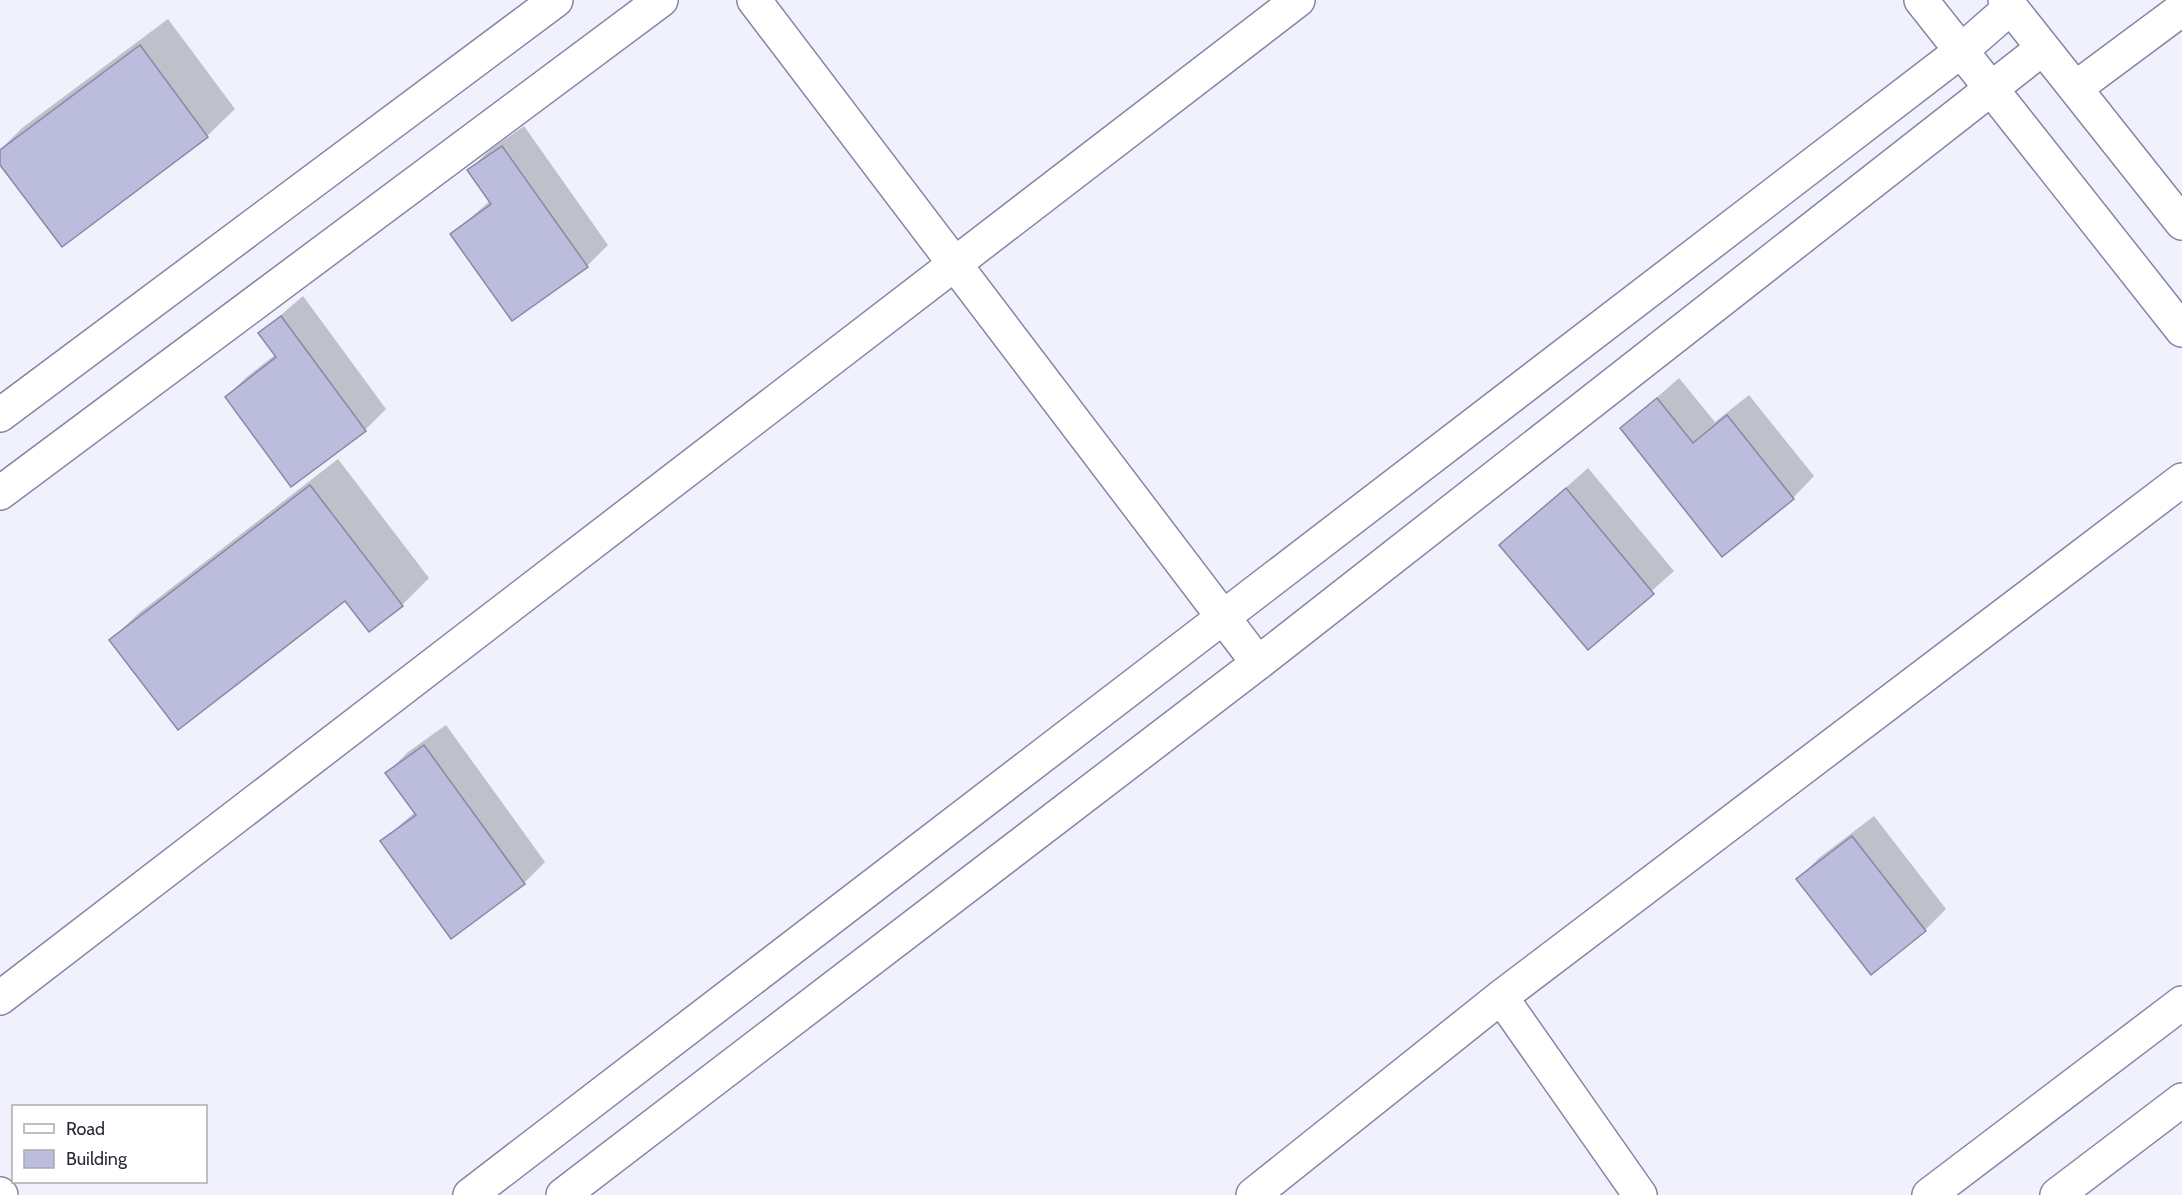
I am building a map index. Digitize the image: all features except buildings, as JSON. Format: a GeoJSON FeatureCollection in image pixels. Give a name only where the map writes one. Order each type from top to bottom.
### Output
{"type":"FeatureCollection","features":[{"type":"Feature","properties":{"kind":"street"},"geometry":{"type":"LineString","coordinates":[[0,415],[556,0]]}},
{"type":"Feature","properties":{"kind":"street"},"geometry":{"type":"LineString","coordinates":[[3,484],[661,0]]}},
{"type":"Feature","properties":{"kind":"street"},"geometry":{"type":"LineString","coordinates":[[754,0],[1258,663]]}},
{"type":"Feature","properties":{"kind":"street"},"geometry":{"type":"LineString","coordinates":[[0,998],[1298,0]]}},
{"type":"Feature","properties":{"kind":"street"},"geometry":{"type":"LineString","coordinates":[[1921,0],[1993,88],[2040,153],[2182,330]]}},
{"type":"Feature","properties":{"kind":"street"},"geometry":{"type":"LineString","coordinates":[[470,1195],[1961,51],[2008,4],[2077,87],[2182,223]]}},
{"type":"Feature","properties":{"kind":"street"},"geometry":{"type":"LineString","coordinates":[[2077,87],[2182,9]]}},
{"type":"Feature","properties":{"kind":"street"},"geometry":{"type":"LineString","coordinates":[[563,1195],[1258,663],[2043,48]]}},
{"type":"Feature","properties":{"kind":"street"},"geometry":{"type":"LineString","coordinates":[[1253,1195],[1501,997],[2182,480]]}},
{"type":"Feature","properties":{"kind":"street"},"geometry":{"type":"LineString","coordinates":[[1501,997],[1640,1195]]}},
{"type":"Feature","properties":{"kind":"street"},"geometry":{"type":"LineString","coordinates":[[1929,1195],[2182,1004]]}},
{"type":"Feature","properties":{"kind":"street"},"geometry":{"type":"LineString","coordinates":[[2057,1195],[2182,1100]]}}]}
